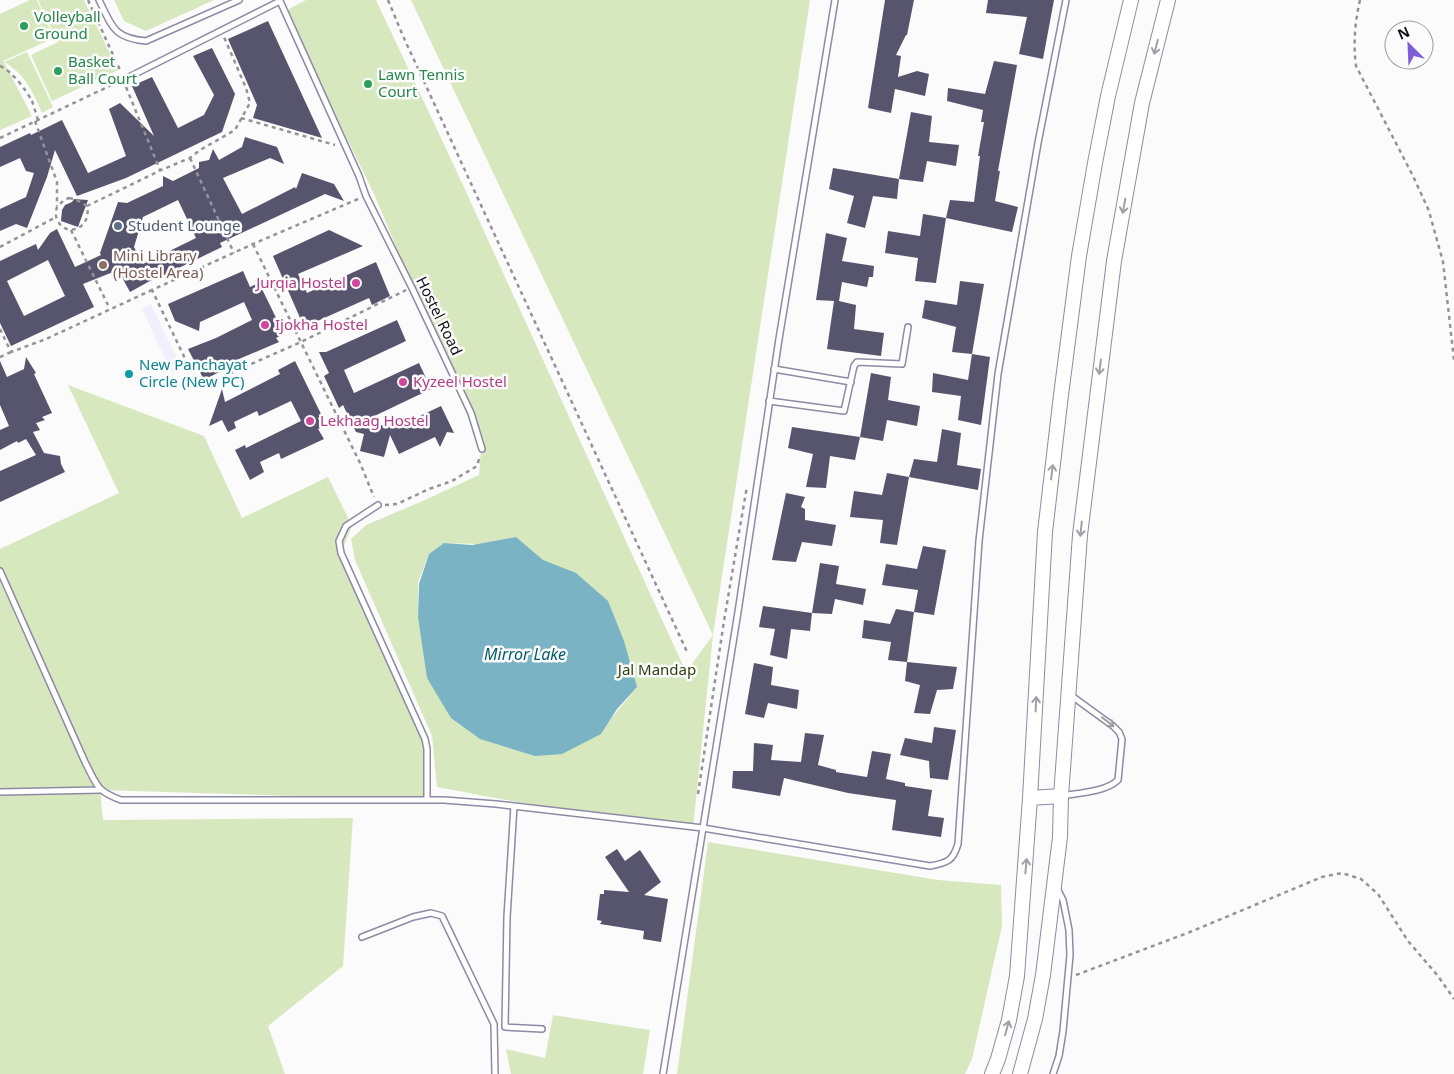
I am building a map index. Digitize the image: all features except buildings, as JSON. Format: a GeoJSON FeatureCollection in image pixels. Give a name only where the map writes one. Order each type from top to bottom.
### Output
{"type":"FeatureCollection","features":[{"type":"Feature","properties":{"kind":"street"},"geometry":{"type":"LineString","coordinates":[[992,1074],[1009,1020],[1017,976],[1030,798],[1045,532],[1063,385],[1080,256],[1095,163],[1108,96],[1131,0]]}},
{"type":"Feature","properties":{"kind":"street"},"geometry":{"type":"LineString","coordinates":[[1020,1074],[1035,1019],[1055,884],[1060,837],[1061,796],[1080,535],[1114,261],[1142,103],[1168,0]]}},
{"type":"Feature","properties":{"kind":"street"},"geometry":{"type":"LineString","coordinates":[[1030,798],[1061,796]]}},
{"type":"Feature","properties":{"kind":"lane"},"geometry":{"type":"LineString","coordinates":[[99,0],[112,26],[120,34],[131,39],[146,40],[239,0]]}},
{"type":"Feature","properties":{"kind":"lane"},"geometry":{"type":"LineString","coordinates":[[663,1074],[739,602],[774,369],[835,0]]}},
{"type":"Feature","properties":{"kind":"lane"},"geometry":{"type":"LineString","coordinates":[[0,571],[85,762],[100,790],[109,796],[121,800],[444,800],[496,804],[703,828],[930,866],[946,863],[955,854],[958,844],[979,541],[998,374],[1038,144],[1066,0]]}},
{"type":"Feature","properties":{"kind":"lane","name":"Hostel Road"},"geometry":{"type":"LineString","coordinates":[[221,30],[280,1],[359,176],[366,196],[471,413],[482,449]]}},
{"type":"Feature","properties":{"kind":"lane"},"geometry":{"type":"LineString","coordinates":[[123,80],[221,30]]}},
{"type":"Feature","properties":{"kind":"lane"},"geometry":{"type":"LineString","coordinates":[[769,401],[844,411],[854,366],[857,362],[902,364],[908,327]]}},
{"type":"Feature","properties":{"kind":"lane"},"geometry":{"type":"LineString","coordinates":[[774,369],[851,382]]}},
{"type":"Feature","properties":{"kind":"lane"},"geometry":{"type":"LineString","coordinates":[[378,505],[346,526],[339,541],[341,553],[425,739],[427,749],[427,800]]}},
{"type":"Feature","properties":{"kind":"lane"},"geometry":{"type":"LineString","coordinates":[[1061,796],[1104,789],[1114,784],[1118,780],[1122,739],[1120,732],[1069,693]]}},
{"type":"Feature","properties":{"kind":"lane"},"geometry":{"type":"LineString","coordinates":[[0,792],[100,790]]}},
{"type":"Feature","properties":{"kind":"lane"},"geometry":{"type":"LineString","coordinates":[[514,806],[507,917],[505,1027],[542,1028]]}},
{"type":"Feature","properties":{"kind":"lane"},"geometry":{"type":"LineString","coordinates":[[1053,1074],[1062,1039],[1070,955],[1069,930],[1063,900],[1055,884]]}},
{"type":"Feature","properties":{"kind":"lane"},"geometry":{"type":"LineString","coordinates":[[362,937],[413,917],[432,913],[442,916],[494,1024],[495,1074]]}},
{"type":"Feature","properties":{"kind":"path"},"geometry":{"type":"LineString","coordinates":[[88,0],[120,70]]}},
{"type":"Feature","properties":{"kind":"path"},"geometry":{"type":"LineString","coordinates":[[388,0],[688,654]]}},
{"type":"Feature","properties":{"kind":"path"},"geometry":{"type":"LineString","coordinates":[[1360,0],[1355,22],[1354,49],[1356,66],[1414,176],[1429,211],[1443,262],[1454,360]]}},
{"type":"Feature","properties":{"kind":"path"},"geometry":{"type":"LineString","coordinates":[[87,206],[160,170],[190,158],[200,150],[235,130],[250,103],[246,88],[221,30]]}},
{"type":"Feature","properties":{"kind":"path"},"geometry":{"type":"LineString","coordinates":[[0,66],[9,72],[32,101],[36,120],[57,182],[56,217],[61,226],[71,230],[80,228],[87,220],[87,206],[81,202],[70,198],[64,200],[57,207]]}},
{"type":"Feature","properties":{"kind":"path"},"geometry":{"type":"LineString","coordinates":[[0,138],[123,80],[160,170]]}},
{"type":"Feature","properties":{"kind":"path"},"geometry":{"type":"LineString","coordinates":[[241,118],[346,148]]}},
{"type":"Feature","properties":{"kind":"path"},"geometry":{"type":"LineString","coordinates":[[190,158],[234,253]]}},
{"type":"Feature","properties":{"kind":"path"},"geometry":{"type":"LineString","coordinates":[[0,357],[46,339],[253,244],[366,196]]}},
{"type":"Feature","properties":{"kind":"path"},"geometry":{"type":"LineString","coordinates":[[0,247],[56,217]]}},
{"type":"Feature","properties":{"kind":"path"},"geometry":{"type":"LineString","coordinates":[[71,230],[108,305]]}},
{"type":"Feature","properties":{"kind":"path"},"geometry":{"type":"LineString","coordinates":[[253,244],[360,463],[378,505],[397,504],[452,480],[477,466],[482,449]]}},
{"type":"Feature","properties":{"kind":"path"},"geometry":{"type":"LineString","coordinates":[[152,290],[193,375],[211,388],[215,380],[301,342],[412,288]]}},
{"type":"Feature","properties":{"kind":"path"},"geometry":{"type":"LineString","coordinates":[[0,329],[11,352]]}},
{"type":"Feature","properties":{"kind":"path"},"geometry":{"type":"LineString","coordinates":[[1068,979],[1190,932],[1322,877],[1342,872],[1361,879],[1378,894],[1408,941],[1433,968],[1454,999]]}},
{"type":"Feature","properties":{"kind":"shaded area"},"geometry":{"type":"Polygon","coordinates":[[[151,304],[181,367],[171,372],[142,309],[151,304]]]}},
{"type":"Feature","properties":{"kind":"green space","name":"Volleyball Ground"},"geometry":{"type":"Polygon","coordinates":[[[30,0],[37,0],[54,38],[4,62],[32,116],[0,130],[0,14],[30,0]]]}},
{"type":"Feature","properties":{"kind":"green space"},"geometry":{"type":"Polygon","coordinates":[[[38,0],[84,0],[118,70],[52,101],[31,55],[58,42],[38,0]]]}},
{"type":"Feature","properties":{"kind":"green space"},"geometry":{"type":"Polygon","coordinates":[[[114,0],[214,0],[146,31],[124,21],[114,0]]]}},
{"type":"Feature","properties":{"kind":"green space","name":"Jal Mandap"},"geometry":{"type":"Polygon","coordinates":[[[306,0],[376,0],[686,672],[713,635],[693,828],[587,815],[437,787],[432,736],[355,560],[351,539],[366,525],[479,475],[481,449],[374,194],[285,11],[306,0]],[[516,537],[477,544],[444,543],[429,554],[418,582],[418,617],[596,737],[637,687],[543,560],[516,537]]]}},
{"type":"Feature","properties":{"kind":"green space"},"geometry":{"type":"Polygon","coordinates":[[[411,0],[810,0],[713,635],[411,0]]]}},
{"type":"Feature","properties":{"kind":"green space"},"geometry":{"type":"Polygon","coordinates":[[[27,52],[53,107],[42,113],[32,91],[23,78],[4,62],[27,52]]]}},
{"type":"Feature","properties":{"kind":"green space"},"geometry":{"type":"Polygon","coordinates":[[[68,385],[204,436],[242,518],[328,477],[352,526],[341,553],[427,749],[427,800],[100,790],[103,820],[353,818],[343,966],[268,1026],[285,1074],[0,1074],[0,579],[66,719],[0,574],[0,549],[119,493],[68,385]]]}},
{"type":"Feature","properties":{"kind":"green space"},"geometry":{"type":"Polygon","coordinates":[[[708,842],[938,880],[1001,885],[1002,926],[972,1059],[965,1074],[677,1074],[708,842]]]}},
{"type":"Feature","properties":{"kind":"green space"},"geometry":{"type":"Polygon","coordinates":[[[553,1015],[650,1030],[643,1074],[511,1074],[506,1049],[545,1058],[553,1015]]]}},
{"type":"Feature","properties":{"kind":"water","name":"Mirror Lake"},"geometry":{"type":"Polygon","coordinates":[[[516,537],[543,560],[576,573],[608,601],[624,641],[637,687],[617,709],[601,734],[562,754],[535,756],[480,739],[451,718],[427,678],[418,617],[419,584],[429,554],[444,543],[472,545],[516,537]]]}},
{"type":"Feature","properties":{"kind":"place","name":"Volleyball Ground"},"geometry":{"type":"Point","coordinates":[24,26]}},
{"type":"Feature","properties":{"kind":"place","name":"Basket Ball Court"},"geometry":{"type":"Point","coordinates":[58,71]}},
{"type":"Feature","properties":{"kind":"place","name":"Lawn Tennis Court"},"geometry":{"type":"Point","coordinates":[368,84]}},
{"type":"Feature","properties":{"kind":"place","name":"Student Lounge"},"geometry":{"type":"Point","coordinates":[118,226]}},
{"type":"Feature","properties":{"kind":"place","name":"Mini Library (Hostel Area)"},"geometry":{"type":"Point","coordinates":[103,265]}},
{"type":"Feature","properties":{"kind":"place","name":"Jurqia Hostel"},"geometry":{"type":"Point","coordinates":[356,283]}},
{"type":"Feature","properties":{"kind":"place","name":"Ijokha Hostel"},"geometry":{"type":"Point","coordinates":[265,325]}},
{"type":"Feature","properties":{"kind":"place","name":"New Panchayat Circle (New PC)"},"geometry":{"type":"Point","coordinates":[129,374]}},
{"type":"Feature","properties":{"kind":"place","name":"Kyzeel Hostel"},"geometry":{"type":"Point","coordinates":[403,382]}},
{"type":"Feature","properties":{"kind":"place","name":"Lekhaag Hostel"},"geometry":{"type":"Point","coordinates":[310,421]}}]}
